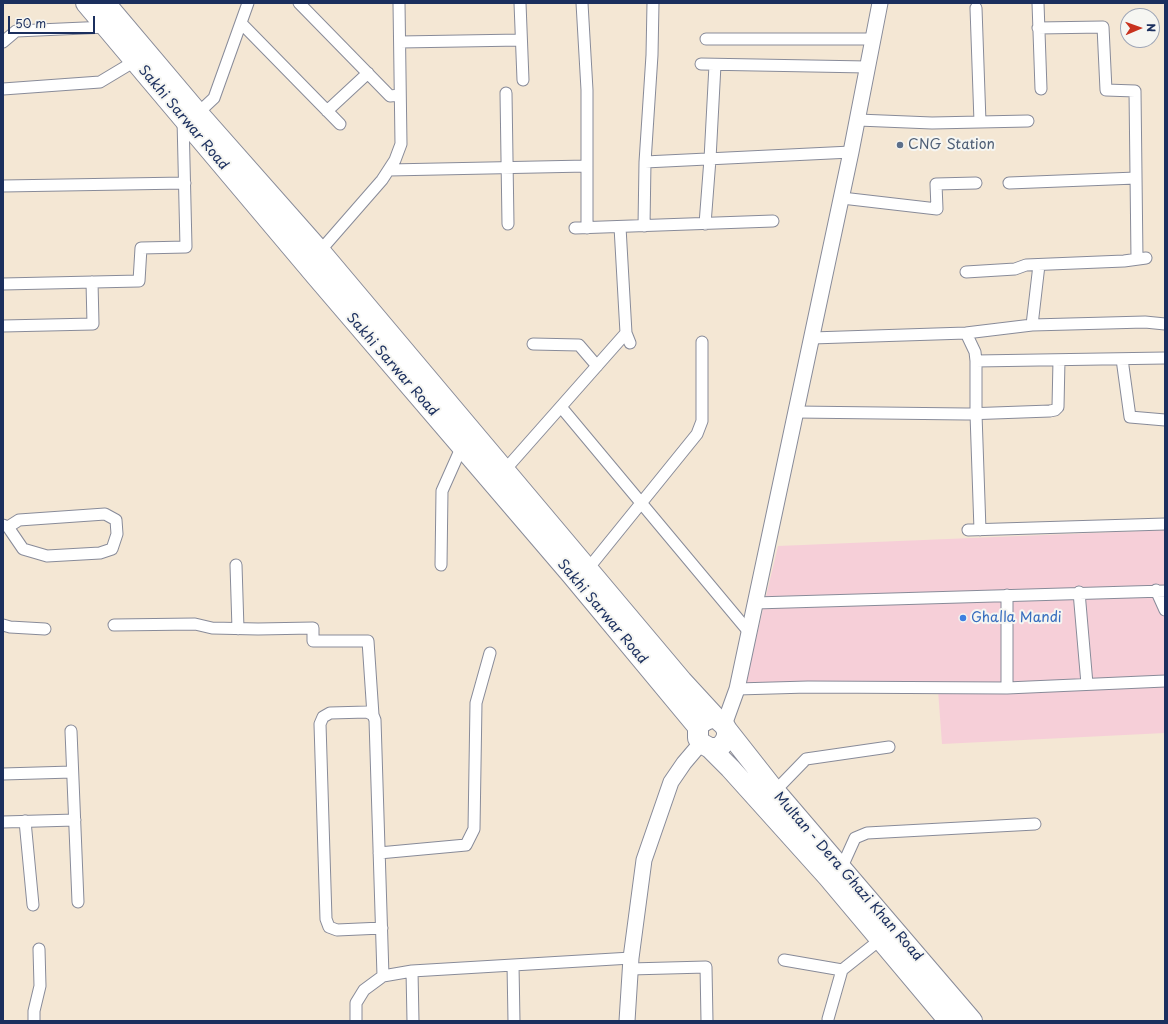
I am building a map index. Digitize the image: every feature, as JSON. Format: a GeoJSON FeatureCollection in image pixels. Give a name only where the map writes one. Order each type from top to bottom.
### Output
{"type":"FeatureCollection","features":[{"type":"Feature","properties":{"kind":"highway","name":"Sakhi Sarwar Road"},"geometry":{"type":"LineString","coordinates":[[86,3],[135,61],[320,251],[587,570],[682,681],[722,725]]}},
{"type":"Feature","properties":{"kind":"highway","name":"Sakhi Sarwar Road"},"geometry":{"type":"LineString","coordinates":[[105,3],[190,116],[462,446],[571,574],[703,740]]}},
{"type":"Feature","properties":{"kind":"highway"},"geometry":{"type":"LineString","coordinates":[[711,718],[722,725],[727,736],[721,746],[703,740],[701,723],[711,718]]}},
{"type":"Feature","properties":{"kind":"highway","name":"Multan - Dera Ghazi Khan Road"},"geometry":{"type":"LineString","coordinates":[[722,725],[775,791],[972,1021]]}},
{"type":"Feature","properties":{"kind":"highway","name":"Multan - Dera Ghazi Khan Road"},"geometry":{"type":"LineString","coordinates":[[703,740],[828,877],[949,1021]]}},
{"type":"Feature","properties":{"kind":"main road"},"geometry":{"type":"LineString","coordinates":[[722,725],[737,689],[852,152],[880,3]]}},
{"type":"Feature","properties":{"kind":"main road"},"geometry":{"type":"LineString","coordinates":[[627,1021],[631,963],[644,860],[671,782],[703,740]]}},
{"type":"Feature","properties":{"kind":"street"},"geometry":{"type":"LineString","coordinates":[[3,284],[139,281],[141,248],[186,246],[185,183],[190,116],[214,98],[248,3]]}},
{"type":"Feature","properties":{"kind":"street"},"geometry":{"type":"LineString","coordinates":[[299,3],[390,96],[400,95]]}},
{"type":"Feature","properties":{"kind":"street"},"geometry":{"type":"LineString","coordinates":[[320,251],[382,180],[395,160],[401,144],[399,3]]}},
{"type":"Feature","properties":{"kind":"street"},"geometry":{"type":"LineString","coordinates":[[510,3],[521,3],[523,80]]}},
{"type":"Feature","properties":{"kind":"street"},"geometry":{"type":"LineString","coordinates":[[582,3],[586,90],[587,228]]}},
{"type":"Feature","properties":{"kind":"street"},"geometry":{"type":"LineString","coordinates":[[644,226],[645,162],[652,55],[653,3]]}},
{"type":"Feature","properties":{"kind":"street"},"geometry":{"type":"LineString","coordinates":[[1038,3],[1041,89]]}},
{"type":"Feature","properties":{"kind":"street"},"geometry":{"type":"LineString","coordinates":[[976,8],[980,122]]}},
{"type":"Feature","properties":{"kind":"street"},"geometry":{"type":"LineString","coordinates":[[241,23],[340,124]]}},
{"type":"Feature","properties":{"kind":"street"},"geometry":{"type":"LineString","coordinates":[[966,272],[1015,269],[1026,265],[1124,261],[1141,258],[1136,178],[1135,91],[1106,90],[1103,26],[1038,28]]}},
{"type":"Feature","properties":{"kind":"street"},"geometry":{"type":"LineString","coordinates":[[3,42],[16,31],[106,27]]}},
{"type":"Feature","properties":{"kind":"street"},"geometry":{"type":"LineString","coordinates":[[706,39],[873,39]]}},
{"type":"Feature","properties":{"kind":"street"},"geometry":{"type":"LineString","coordinates":[[400,42],[522,40]]}},
{"type":"Feature","properties":{"kind":"street"},"geometry":{"type":"LineString","coordinates":[[3,89],[100,82],[135,61]]}},
{"type":"Feature","properties":{"kind":"street"},"geometry":{"type":"LineString","coordinates":[[701,64],[867,67]]}},
{"type":"Feature","properties":{"kind":"street"},"geometry":{"type":"LineString","coordinates":[[705,224],[715,65]]}},
{"type":"Feature","properties":{"kind":"street"},"geometry":{"type":"LineString","coordinates":[[327,111],[368,73]]}},
{"type":"Feature","properties":{"kind":"street"},"geometry":{"type":"LineString","coordinates":[[506,93],[508,224]]}},
{"type":"Feature","properties":{"kind":"street"},"geometry":{"type":"LineString","coordinates":[[858,120],[932,123],[1028,121]]}},
{"type":"Feature","properties":{"kind":"street"},"geometry":{"type":"LineString","coordinates":[[645,162],[852,152]]}},
{"type":"Feature","properties":{"kind":"street"},"geometry":{"type":"LineString","coordinates":[[389,170],[587,166]]}},
{"type":"Feature","properties":{"kind":"street"},"geometry":{"type":"LineString","coordinates":[[1009,183],[1136,178]]}},
{"type":"Feature","properties":{"kind":"street"},"geometry":{"type":"LineString","coordinates":[[3,186],[185,183]]}},
{"type":"Feature","properties":{"kind":"street"},"geometry":{"type":"LineString","coordinates":[[842,198],[937,209],[936,184],[976,183]]}},
{"type":"Feature","properties":{"kind":"street"},"geometry":{"type":"LineString","coordinates":[[575,228],[773,221]]}},
{"type":"Feature","properties":{"kind":"street"},"geometry":{"type":"LineString","coordinates":[[504,471],[597,366],[628,338],[620,227]]}},
{"type":"Feature","properties":{"kind":"street"},"geometry":{"type":"LineString","coordinates":[[1032,326],[1039,265]]}},
{"type":"Feature","properties":{"kind":"street"},"geometry":{"type":"LineString","coordinates":[[3,326],[93,324],[92,282]]}},
{"type":"Feature","properties":{"kind":"street"},"geometry":{"type":"LineString","coordinates":[[812,338],[966,333],[1032,326],[1145,322],[1165,324]]}},
{"type":"Feature","properties":{"kind":"street"},"geometry":{"type":"LineString","coordinates":[[966,333],[976,361],[976,414],[980,530]]}},
{"type":"Feature","properties":{"kind":"street"},"geometry":{"type":"LineString","coordinates":[[587,570],[697,434],[702,420],[702,342]]}},
{"type":"Feature","properties":{"kind":"street"},"geometry":{"type":"LineString","coordinates":[[533,344],[580,345],[597,366]]}},
{"type":"Feature","properties":{"kind":"street"},"geometry":{"type":"LineString","coordinates":[[976,361],[1165,358]]}},
{"type":"Feature","properties":{"kind":"street"},"geometry":{"type":"LineString","coordinates":[[1122,359],[1130,417],[1165,420]]}},
{"type":"Feature","properties":{"kind":"street"},"geometry":{"type":"LineString","coordinates":[[796,412],[976,414],[1050,411],[1055,410],[1058,407],[1059,360]]}},
{"type":"Feature","properties":{"kind":"street"},"geometry":{"type":"LineString","coordinates":[[561,407],[749,632]]}},
{"type":"Feature","properties":{"kind":"street"},"geometry":{"type":"LineString","coordinates":[[441,565],[442,491],[462,446]]}},
{"type":"Feature","properties":{"kind":"street"},"geometry":{"type":"LineString","coordinates":[[105,514],[116,520],[117,534],[112,549],[100,553],[47,556],[23,549],[6,526],[19,520],[105,514]]}},
{"type":"Feature","properties":{"kind":"street"},"geometry":{"type":"LineString","coordinates":[[968,530],[1165,524]]}},
{"type":"Feature","properties":{"kind":"street"},"geometry":{"type":"LineString","coordinates":[[236,565],[238,628]]}},
{"type":"Feature","properties":{"kind":"street"},"geometry":{"type":"LineString","coordinates":[[755,603],[1161,590],[1165,610]]}},
{"type":"Feature","properties":{"kind":"street"},"geometry":{"type":"LineString","coordinates":[[1079,592],[1087,684]]}},
{"type":"Feature","properties":{"kind":"street"},"geometry":{"type":"LineString","coordinates":[[1007,595],[1007,688]]}},
{"type":"Feature","properties":{"kind":"street"},"geometry":{"type":"LineString","coordinates":[[114,626],[195,624],[212,628],[313,628],[313,641],[368,641],[373,714],[375,720],[383,976]]}},
{"type":"Feature","properties":{"kind":"street"},"geometry":{"type":"LineString","coordinates":[[3,625],[10,627],[45,629]]}},
{"type":"Feature","properties":{"kind":"street"},"geometry":{"type":"LineString","coordinates":[[379,853],[466,845],[474,829],[476,703],[490,653]]}},
{"type":"Feature","properties":{"kind":"street"},"geometry":{"type":"LineString","coordinates":[[737,689],[808,687],[1007,688],[1165,681]]}},
{"type":"Feature","properties":{"kind":"street"},"geometry":{"type":"LineString","coordinates":[[373,714],[367,712],[330,713],[323,717],[320,724],[326,919],[329,927],[337,930],[382,928]]}},
{"type":"Feature","properties":{"kind":"street"},"geometry":{"type":"LineString","coordinates":[[71,731],[78,902]]}},
{"type":"Feature","properties":{"kind":"street"},"geometry":{"type":"LineString","coordinates":[[775,791],[806,759],[889,747]]}},
{"type":"Feature","properties":{"kind":"street"},"geometry":{"type":"LineString","coordinates":[[3,774],[72,772]]}},
{"type":"Feature","properties":{"kind":"street"},"geometry":{"type":"LineString","coordinates":[[3,822],[75,820]]}},
{"type":"Feature","properties":{"kind":"street"},"geometry":{"type":"LineString","coordinates":[[25,821],[34,905]]}},
{"type":"Feature","properties":{"kind":"street"},"geometry":{"type":"LineString","coordinates":[[841,869],[855,838],[867,833],[1035,824]]}},
{"type":"Feature","properties":{"kind":"street"},"geometry":{"type":"LineString","coordinates":[[828,1019],[842,970],[880,939]]}},
{"type":"Feature","properties":{"kind":"street"},"geometry":{"type":"LineString","coordinates":[[34,1021],[34,1011],[40,986],[39,949]]}},
{"type":"Feature","properties":{"kind":"street"},"geometry":{"type":"LineString","coordinates":[[784,960],[842,970]]}},
{"type":"Feature","properties":{"kind":"street"},"geometry":{"type":"LineString","coordinates":[[356,1021],[356,1003],[364,990],[383,976],[412,971],[513,965],[631,963],[706,967],[707,1021]]}},
{"type":"Feature","properties":{"kind":"street"},"geometry":{"type":"LineString","coordinates":[[513,965],[514,1021]]}},
{"type":"Feature","properties":{"kind":"street"},"geometry":{"type":"LineString","coordinates":[[412,971],[413,1021]]}},
{"type":"Feature","properties":{"kind":"shaded area","name":"Ghalla Mandi"},"geometry":{"type":"Polygon","coordinates":[[[1165,530],[1165,733],[942,744],[938,690],[743,693],[778,546],[1165,530]]]}},
{"type":"Feature","properties":{"kind":"place","name":"CNG Station"},"geometry":{"type":"Point","coordinates":[900,145]}},
{"type":"Feature","properties":{"kind":"place","name":"Ghalla Mandi"},"geometry":{"type":"Point","coordinates":[963,618]}}]}
